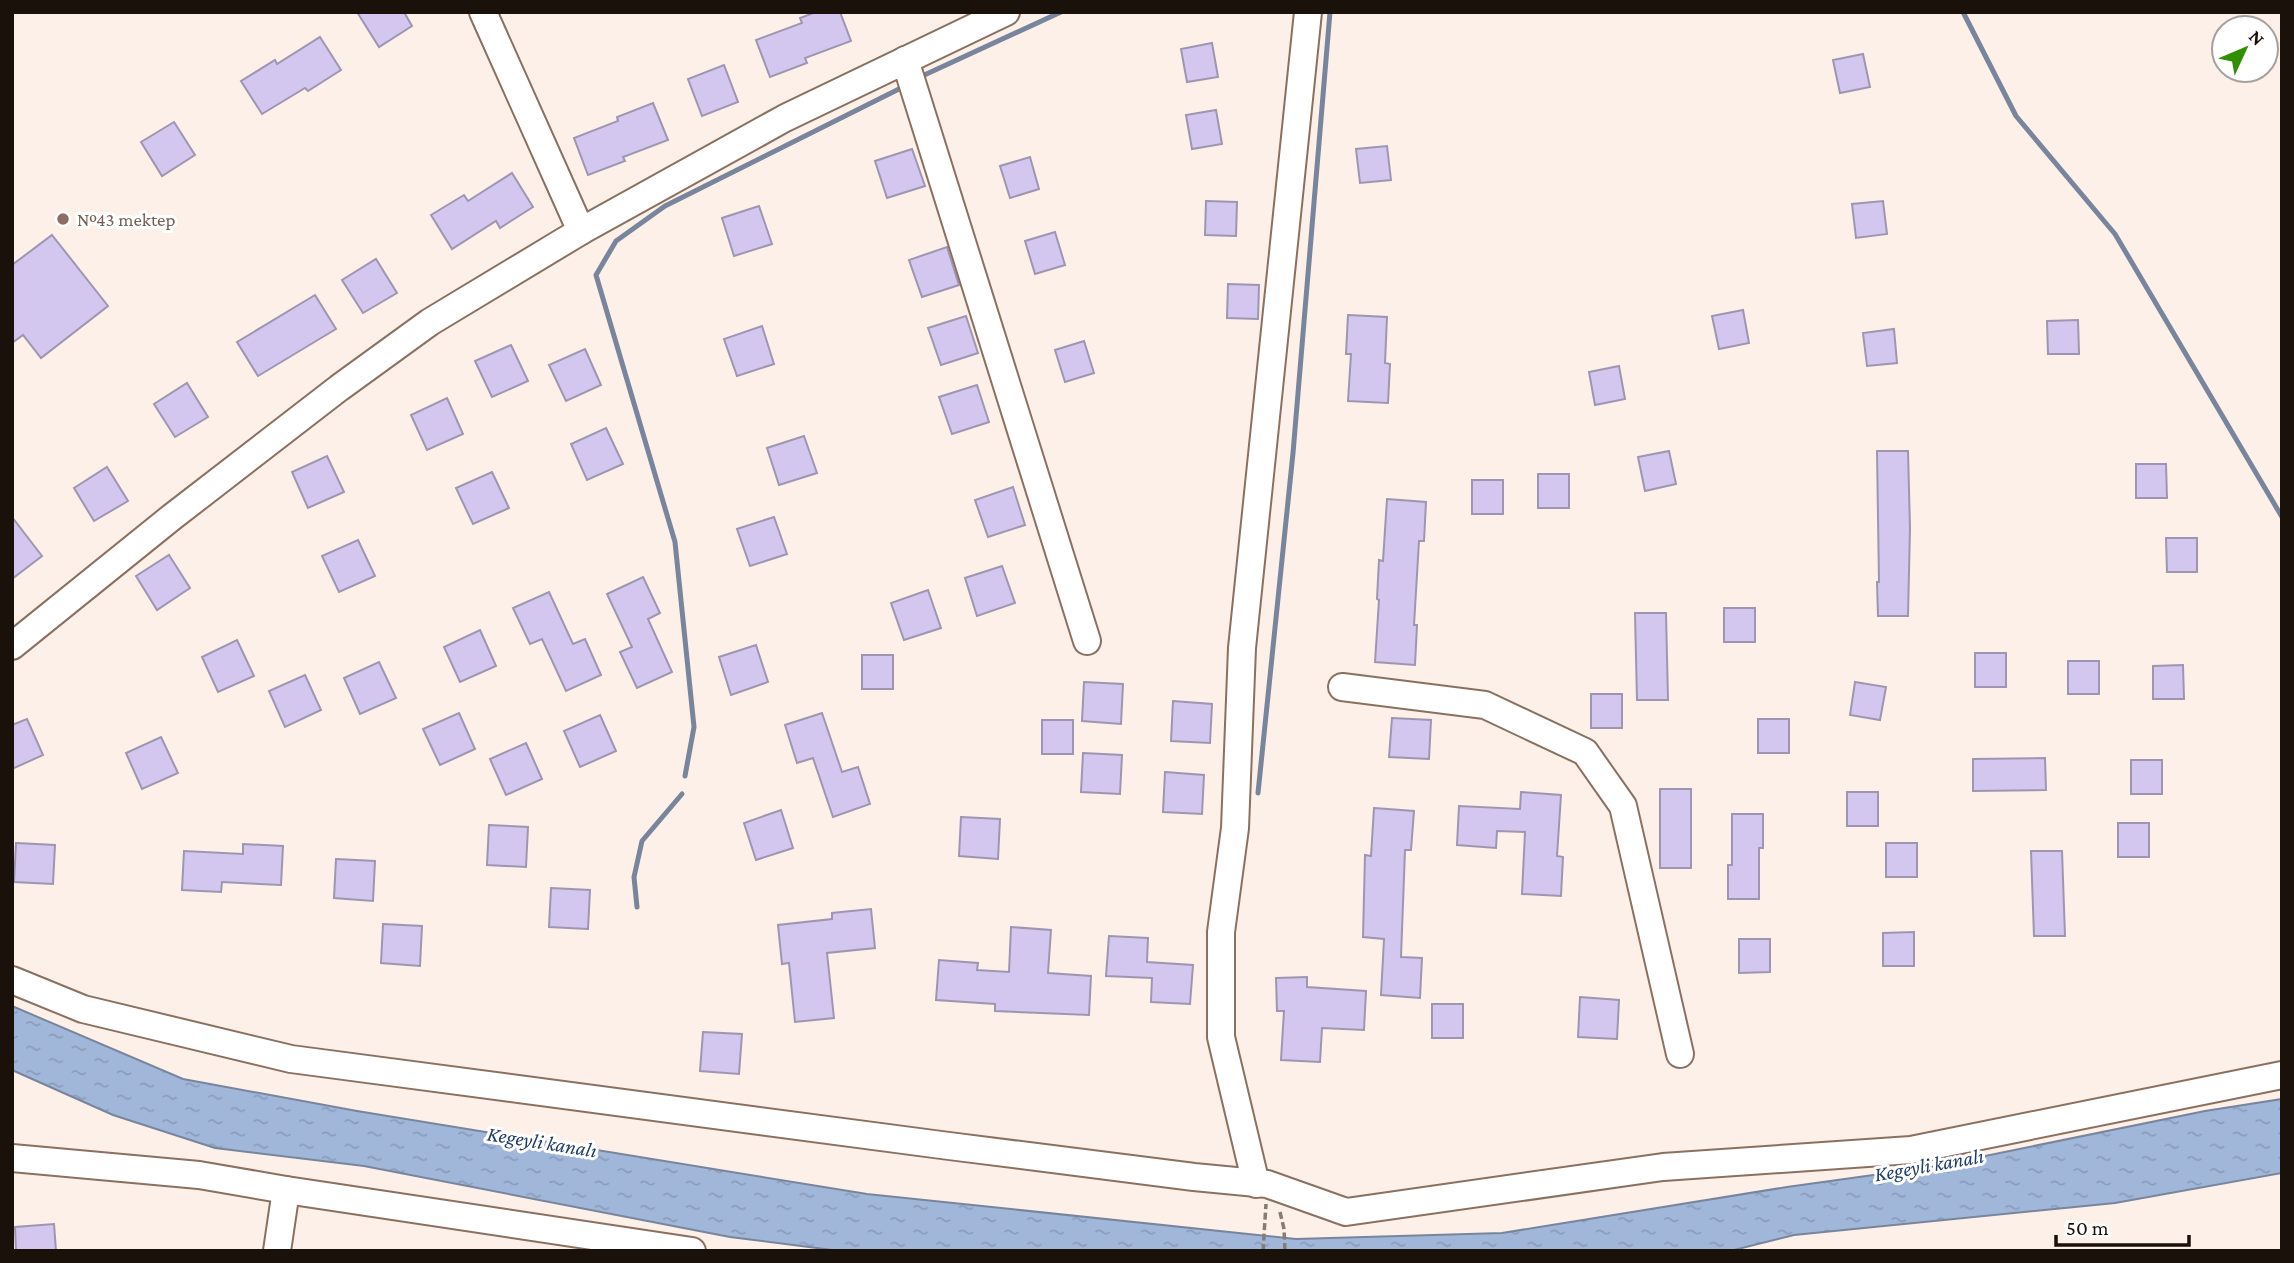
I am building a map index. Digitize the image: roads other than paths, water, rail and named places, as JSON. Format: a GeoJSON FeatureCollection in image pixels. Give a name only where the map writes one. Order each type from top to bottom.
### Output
{"type":"FeatureCollection","features":[{"type":"Feature","properties":{"kind":"street"},"geometry":{"type":"LineString","coordinates":[[483,12],[581,231]]}},
{"type":"Feature","properties":{"kind":"street"},"geometry":{"type":"LineString","coordinates":[[12,646],[172,517],[339,388],[430,322],[581,231],[785,118],[1006,12]]}},
{"type":"Feature","properties":{"kind":"street"},"geometry":{"type":"LineString","coordinates":[[1261,1193],[1221,1037],[1221,932],[1235,828],[1242,648],[1308,12]]}},
{"type":"Feature","properties":{"kind":"street"},"geometry":{"type":"LineString","coordinates":[[905,60],[1087,641]]}},
{"type":"Feature","properties":{"kind":"street"},"geometry":{"type":"LineString","coordinates":[[1342,687],[1485,705],[1584,752],[1623,806],[1679,1054]]}},
{"type":"Feature","properties":{"kind":"street"},"geometry":{"type":"LineString","coordinates":[[12,980],[83,1009],[291,1059],[876,1137],[1261,1193]]}},
{"type":"Feature","properties":{"kind":"street"},"geometry":{"type":"LineString","coordinates":[[1261,1193],[1267,1184],[1346,1212],[1663,1167],[1911,1150],[2282,1075]]}},
{"type":"Feature","properties":{"kind":"street"},"geometry":{"type":"LineString","coordinates":[[12,1158],[199,1175],[692,1251]]}},
{"type":"Feature","properties":{"kind":"street"},"geometry":{"type":"LineString","coordinates":[[277,1251],[286,1190]]}},
{"type":"Feature","properties":{"kind":"water","name":"Kegeyli kanalı"},"geometry":{"type":"Polygon","coordinates":[[[12,1006],[183,1079],[357,1111],[867,1194],[1296,1239],[1502,1233],[1787,1187],[1931,1167],[2205,1111],[2282,1099],[2282,1173],[2115,1203],[1794,1235],[1730,1251],[840,1251],[730,1237],[364,1166],[215,1148],[113,1115],[12,1070],[12,1006]]]}},
{"type":"Feature","properties":{"kind":"waterway"},"geometry":{"type":"LineString","coordinates":[[920,77],[1061,12]]}},
{"type":"Feature","properties":{"kind":"waterway"},"geometry":{"type":"LineString","coordinates":[[1258,793],[1293,453],[1330,12]]}},
{"type":"Feature","properties":{"kind":"waterway"},"geometry":{"type":"LineString","coordinates":[[1963,12],[2016,116],[2115,234],[2282,517]]}},
{"type":"Feature","properties":{"kind":"waterway"},"geometry":{"type":"LineString","coordinates":[[685,776],[694,727],[675,542],[596,275],[616,241],[665,206],[905,86]]}},
{"type":"Feature","properties":{"kind":"waterway"},"geometry":{"type":"LineString","coordinates":[[637,907],[634,877],[642,841],[682,794]]}},
{"type":"Feature","properties":{"kind":"place","name":"№43 mektep"},"geometry":{"type":"Point","coordinates":[63,219]}}]}
